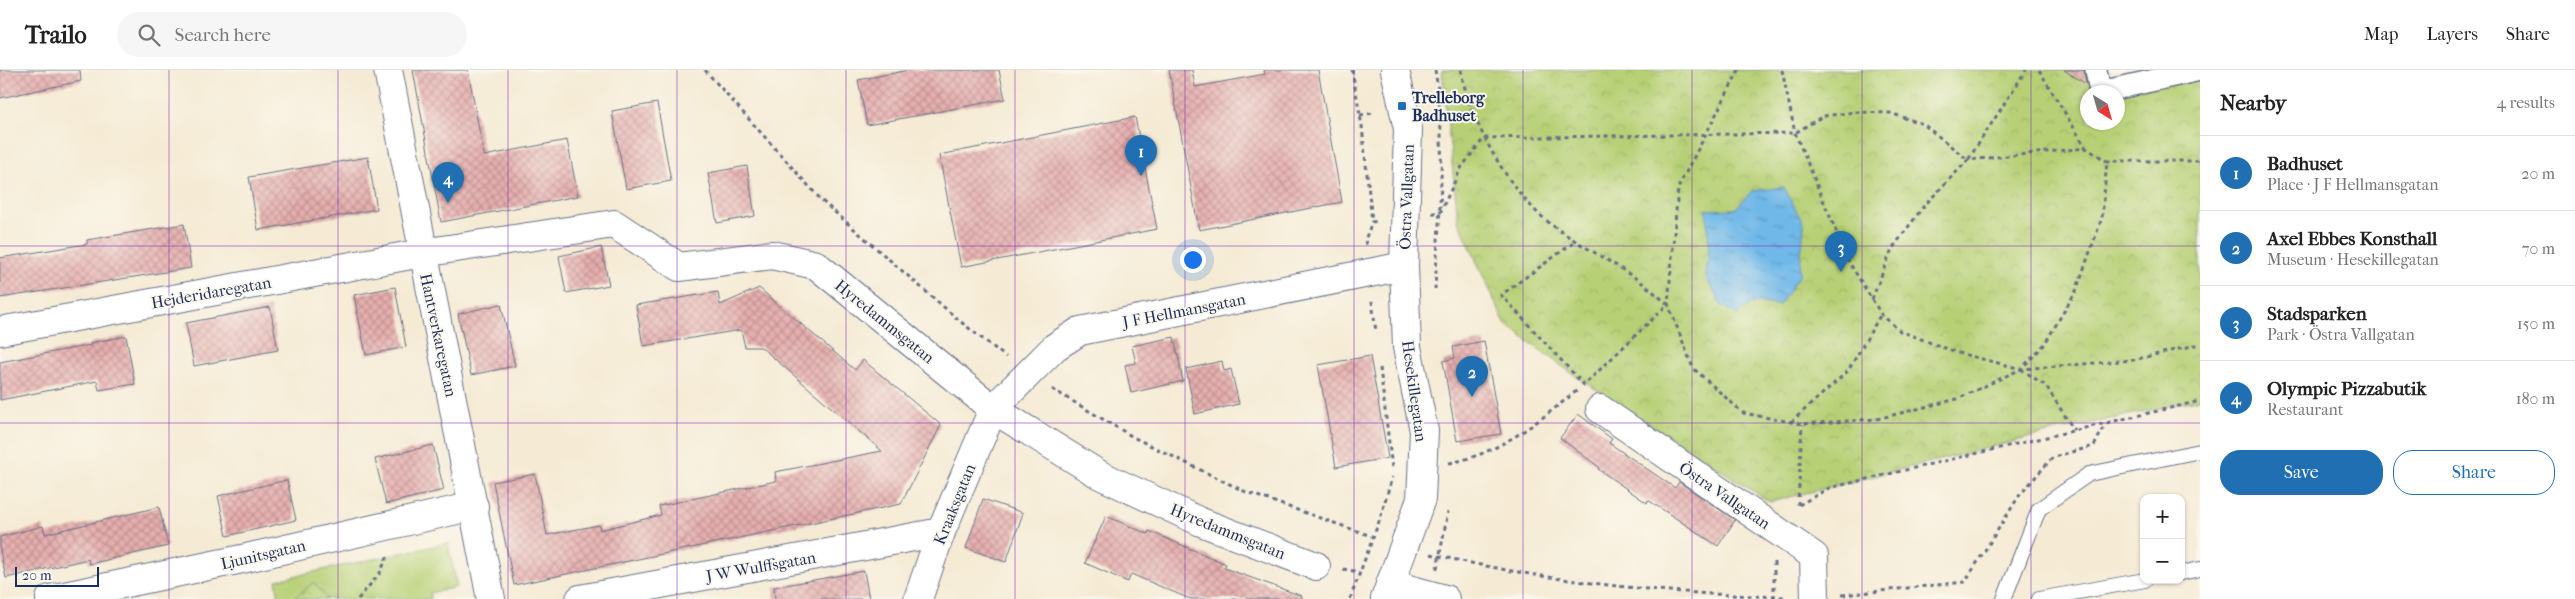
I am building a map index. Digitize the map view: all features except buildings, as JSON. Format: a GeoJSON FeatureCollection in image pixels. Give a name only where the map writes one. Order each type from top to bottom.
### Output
{"type":"FeatureCollection","features":[{"type":"Feature","properties":{"kind":"street","name":"Hantverkaregatan"},"geometry":{"type":"LineString","coordinates":[[388,70],[422,254],[474,506],[491,599]]}},
{"type":"Feature","properties":{"kind":"street","name":"Östra Vallgatan"},"geometry":{"type":"LineString","coordinates":[[1395,70],[1408,129],[1404,266]]}},
{"type":"Feature","properties":{"kind":"street"},"geometry":{"type":"LineString","coordinates":[[2096,70],[2099,85]]}},
{"type":"Feature","properties":{"kind":"street"},"geometry":{"type":"LineString","coordinates":[[2125,87],[2200,70]]}},
{"type":"Feature","properties":{"kind":"street","name":"Hyredammsgatan"},"geometry":{"type":"LineString","coordinates":[[422,254],[614,224],[680,267],[772,255],[816,265],[993,409],[1100,475],[1201,522],[1316,566]]}},
{"type":"Feature","properties":{"kind":"street","name":"Hejderidaregatan"},"geometry":{"type":"LineString","coordinates":[[0,331],[422,254]]}},
{"type":"Feature","properties":{"kind":"street","name":"J F Hellmansgatan"},"geometry":{"type":"LineString","coordinates":[[993,409],[1055,347],[1080,331],[1404,266]]}},
{"type":"Feature","properties":{"kind":"street","name":"Hesekillegatan"},"geometry":{"type":"LineString","coordinates":[[1388,592],[1421,499],[1424,431],[1407,347],[1404,266]]}},
{"type":"Feature","properties":{"kind":"street","name":"Kraaksgatan"},"geometry":{"type":"LineString","coordinates":[[918,599],[941,532],[993,409]]}},
{"type":"Feature","properties":{"kind":"street","name":"Östra Vallgatan"},"geometry":{"type":"LineString","coordinates":[[1600,409],[1814,556],[1814,598]]}},
{"type":"Feature","properties":{"kind":"street","name":"Ljunitsgatan"},"geometry":{"type":"LineString","coordinates":[[50,599],[242,559],[474,506]]}},
{"type":"Feature","properties":{"kind":"street","name":"J W Wulffsgatan"},"geometry":{"type":"LineString","coordinates":[[580,599],[941,532]]}},
{"type":"Feature","properties":{"kind":"street"},"geometry":{"type":"LineString","coordinates":[[1388,592],[1438,598]]}},
{"type":"Feature","properties":{"kind":"lane"},"geometry":{"type":"LineString","coordinates":[[2004,599],[2039,509],[2089,474],[2200,451]]}},
{"type":"Feature","properties":{"kind":"lane"},"geometry":{"type":"LineString","coordinates":[[2185,572],[2200,569]]}},
{"type":"Feature","properties":{"kind":"lane"},"geometry":{"type":"LineString","coordinates":[[2039,599],[2140,581]]}},
{"type":"Feature","properties":{"kind":"path"},"geometry":{"type":"LineString","coordinates":[[705,70],[822,201],[961,322],[1026,374],[1133,436],[1246,492],[1405,547],[1440,556],[1584,583],[1705,594],[1814,598],[1965,582]]}},
{"type":"Feature","properties":{"kind":"path"},"geometry":{"type":"LineString","coordinates":[[1352,70],[1362,126],[1372,222],[1365,240],[1377,336]]}},
{"type":"Feature","properties":{"kind":"path"},"geometry":{"type":"LineString","coordinates":[[1435,70],[1441,104],[1440,213],[1435,298]]}},
{"type":"Feature","properties":{"kind":"path"},"geometry":{"type":"LineString","coordinates":[[1461,70],[1484,138],[1507,175],[1540,215],[1576,241],[1631,274],[1668,304]]}},
{"type":"Feature","properties":{"kind":"path"},"geometry":{"type":"LineString","coordinates":[[1739,70],[1678,188],[1668,304],[1693,368],[1743,413],[1802,424],[1877,419],[1957,399],[2021,369],[2044,345],[2076,291],[2102,218],[2107,161]]}},
{"type":"Feature","properties":{"kind":"path"},"geometry":{"type":"LineString","coordinates":[[1782,70],[1795,133],[1849,262],[1881,314],[1900,331],[1955,352],[2021,369],[2134,360],[2200,344]]}},
{"type":"Feature","properties":{"kind":"path"},"geometry":{"type":"LineString","coordinates":[[1872,300],[1892,249],[1923,207],[1968,160],[2026,70]]}},
{"type":"Feature","properties":{"kind":"path"},"geometry":{"type":"LineString","coordinates":[[2040,70],[2086,148],[2107,161],[2200,161]]}},
{"type":"Feature","properties":{"kind":"path"},"geometry":{"type":"LineString","coordinates":[[1484,138],[1795,133],[1823,116],[1856,112],[1890,113],[1922,124],[1968,160],[2086,148]]}},
{"type":"Feature","properties":{"kind":"path"},"geometry":{"type":"LineString","coordinates":[[1359,116],[1374,113]]}},
{"type":"Feature","properties":{"kind":"path"},"geometry":{"type":"LineString","coordinates":[[1440,213],[1461,168],[1484,138]]}},
{"type":"Feature","properties":{"kind":"path"},"geometry":{"type":"LineString","coordinates":[[1372,222],[1404,216]]}},
{"type":"Feature","properties":{"kind":"path"},"geometry":{"type":"LineString","coordinates":[[1576,241],[1501,295],[1584,385],[1600,409]]}},
{"type":"Feature","properties":{"kind":"path"},"geometry":{"type":"LineString","coordinates":[[1447,463],[1468,460],[1523,433],[1584,385],[1668,304]]}},
{"type":"Feature","properties":{"kind":"path"},"geometry":{"type":"LineString","coordinates":[[1791,422],[1848,371],[1881,314]]}},
{"type":"Feature","properties":{"kind":"path"},"geometry":{"type":"LineString","coordinates":[[1350,599],[1372,536],[1380,519],[1393,475],[1380,364]]}},
{"type":"Feature","properties":{"kind":"path"},"geometry":{"type":"LineString","coordinates":[[2021,369],[2046,386],[2074,430]]}},
{"type":"Feature","properties":{"kind":"path"},"geometry":{"type":"LineString","coordinates":[[1799,505],[1829,488],[2200,401]]}},
{"type":"Feature","properties":{"kind":"path"},"geometry":{"type":"LineString","coordinates":[[1445,454],[1447,473]]}},
{"type":"Feature","properties":{"kind":"path"},"geometry":{"type":"LineString","coordinates":[[1438,598],[1440,556],[1448,520],[1448,510]]}},
{"type":"Feature","properties":{"kind":"path"},"geometry":{"type":"LineString","coordinates":[[358,599],[380,573],[401,523]]}},
{"type":"Feature","properties":{"kind":"green space"},"geometry":{"type":"Polygon","coordinates":[[[1442,70],[2096,70],[2099,85],[2080,85],[2080,130],[2125,130],[2125,90],[2200,70],[2200,399],[2052,432],[1770,502],[1574,375],[1505,324],[1458,220],[1442,70]]]}},
{"type":"Feature","properties":{"kind":"green space"},"geometry":{"type":"Polygon","coordinates":[[[448,543],[457,587],[430,593],[431,599],[279,599],[276,580],[448,543]]]}},
{"type":"Feature","properties":{"kind":"green space"},"geometry":{"type":"Polygon","coordinates":[[[314,582],[327,599],[293,599],[314,582]]]}},
{"type":"Feature","properties":{"kind":"water"},"geometry":{"type":"Polygon","coordinates":[[[1784,187],[1804,225],[1799,276],[1779,305],[1752,303],[1737,315],[1720,304],[1706,277],[1709,245],[1706,210],[1735,209],[1752,191],[1784,187]]]}},
{"type":"Feature","properties":{"kind":"place","name":"Trelleborg Badhuset"},"geometry":{"type":"Point","coordinates":[1402,106]}},
{"type":"Feature","properties":{"kind":"place","name":"Badhuset"},"geometry":{"type":"Point","coordinates":[1141,176]}},
{"type":"Feature","properties":{"kind":"place","name":"Olympic Pizzabutik"},"geometry":{"type":"Point","coordinates":[448,203]}},
{"type":"Feature","properties":{"kind":"place","name":"Stadsparken"},"geometry":{"type":"Point","coordinates":[1841,272]}},
{"type":"Feature","properties":{"kind":"place","name":"Axel Ebbes Konsthall"},"geometry":{"type":"Point","coordinates":[1472,397]}}]}
